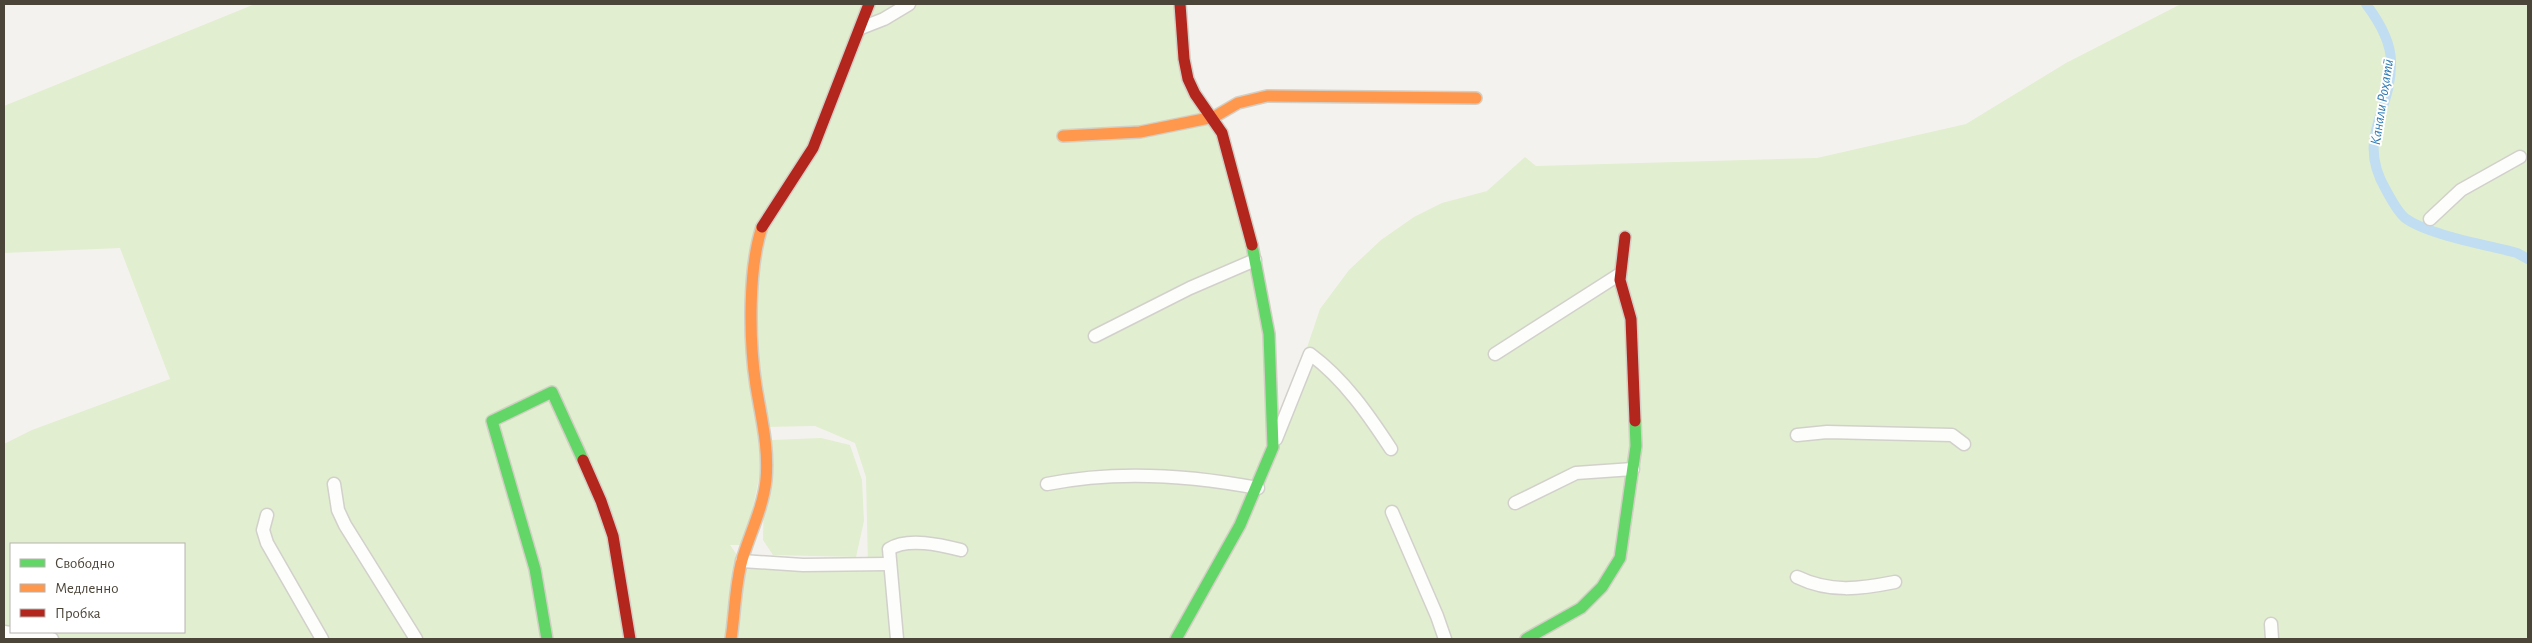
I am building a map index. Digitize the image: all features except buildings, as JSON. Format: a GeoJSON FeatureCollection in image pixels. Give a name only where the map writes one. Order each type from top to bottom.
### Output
{"type":"FeatureCollection","features":[{"type":"Feature","properties":{"kind":"street"},"geometry":{"type":"LineString","coordinates":[[731,639],[742,561],[752,537],[762,500],[768,458],[752,338],[753,291],[760,232],[813,148],[869,4]]}},
{"type":"Feature","properties":{"kind":"street"},"geometry":{"type":"LineString","coordinates":[[861,28],[884,19],[909,4]]}},
{"type":"Feature","properties":{"kind":"street"},"geometry":{"type":"LineString","coordinates":[[1180,4],[1187,73],[1198,98],[1214,117],[1222,133],[1255,260],[1269,334],[1274,447]]}},
{"type":"Feature","properties":{"kind":"street"},"geometry":{"type":"LineString","coordinates":[[1063,136],[1140,132],[1214,117],[1238,103],[1267,96],[1476,98]]}},
{"type":"Feature","properties":{"kind":"street"},"geometry":{"type":"LineString","coordinates":[[2430,220],[2461,190],[2520,157]]}},
{"type":"Feature","properties":{"kind":"street"},"geometry":{"type":"LineString","coordinates":[[1526,639],[1570,617],[1587,605],[1620,558],[1636,446],[1631,319],[1621,285],[1620,274],[1625,237]]}},
{"type":"Feature","properties":{"kind":"street"},"geometry":{"type":"LineString","coordinates":[[1095,336],[1190,288],[1255,260]]}},
{"type":"Feature","properties":{"kind":"street"},"geometry":{"type":"LineString","coordinates":[[1495,354],[1620,274]]}},
{"type":"Feature","properties":{"kind":"street"},"geometry":{"type":"LineString","coordinates":[[1176,639],[1258,488],[1274,447],[1282,419],[1310,354],[1337,378],[1368,414],[1391,449]]}},
{"type":"Feature","properties":{"kind":"street"},"geometry":{"type":"LineString","coordinates":[[547,639],[535,569],[492,421],[552,392],[601,501],[613,536],[630,639]]}},
{"type":"Feature","properties":{"kind":"street"},"geometry":{"type":"LineString","coordinates":[[1797,435],[1826,432],[1952,435],[1964,444]]}},
{"type":"Feature","properties":{"kind":"street"},"geometry":{"type":"LineString","coordinates":[[1515,503],[1576,473],[1633,469]]}},
{"type":"Feature","properties":{"kind":"street"},"geometry":{"type":"LineString","coordinates":[[1047,484],[1102,477],[1169,476],[1214,480],[1258,488]]}},
{"type":"Feature","properties":{"kind":"street"},"geometry":{"type":"LineString","coordinates":[[334,484],[338,510],[345,525],[416,639]]}},
{"type":"Feature","properties":{"kind":"street"},"geometry":{"type":"LineString","coordinates":[[1392,512],[1445,639]]}},
{"type":"Feature","properties":{"kind":"street"},"geometry":{"type":"LineString","coordinates":[[266,515],[263,530],[267,543],[322,639]]}},
{"type":"Feature","properties":{"kind":"street"},"geometry":{"type":"LineString","coordinates":[[897,639],[888,564],[889,548],[903,544],[943,546],[961,550]]}},
{"type":"Feature","properties":{"kind":"street"},"geometry":{"type":"LineString","coordinates":[[742,561],[803,564],[888,564]]}},
{"type":"Feature","properties":{"kind":"street"},"geometry":{"type":"LineString","coordinates":[[1797,577],[1829,589],[1858,588],[1895,582]]}},
{"type":"Feature","properties":{"kind":"street"},"geometry":{"type":"LineString","coordinates":[[2271,624],[2272,639]]}},
{"type":"Feature","properties":{"kind":"street"},"geometry":{"type":"LineString","coordinates":[[11,633],[52,639]]}},
{"type":"Feature","properties":{"kind":"green space"},"geometry":{"type":"Polygon","coordinates":[[[255,4],[1176,4],[1180,60],[1224,140],[1250,229],[1275,443],[1320,309],[1349,270],[1381,240],[1414,217],[1442,203],[1487,191],[1525,157],[1536,166],[1817,158],[1966,124],[2066,63],[2181,4],[2528,4],[2528,639],[4,639],[4,444],[32,430],[170,379],[120,248],[4,253],[4,106],[255,4]],[[815,426],[763,427],[761,469],[745,545],[730,545],[742,562],[868,566],[866,477],[855,443],[815,426]]]}},
{"type":"Feature","properties":{"kind":"green space"},"geometry":{"type":"Polygon","coordinates":[[[821,438],[850,445],[862,480],[864,521],[856,557],[773,555],[763,540],[764,486],[772,440],[821,438]]]}},
{"type":"Feature","properties":{"kind":"waterway","name":"Канали Роҳатӣ"},"geometry":{"type":"LineString","coordinates":[[2366,4],[2383,31],[2389,46],[2391,62],[2390,80],[2374,139],[2374,155],[2377,171],[2394,205],[2405,218],[2428,230],[2517,253],[2528,259]]}},
{"type":"Feature","properties":{"kind":"traffic: fast"},"geometry":{"type":"LineString","coordinates":[[1176,639],[1240,525],[1273,447],[1269,334],[1252,245]]}},
{"type":"Feature","properties":{"kind":"traffic: fast"},"geometry":{"type":"LineString","coordinates":[[547,639],[535,569],[492,421],[552,392],[583,460]]}},
{"type":"Feature","properties":{"kind":"traffic: fast"},"geometry":{"type":"LineString","coordinates":[[1526,639],[1581,608],[1602,587],[1620,558],[1636,446],[1635,421]]}},
{"type":"Feature","properties":{"kind":"traffic: slow"},"geometry":{"type":"LineString","coordinates":[[1063,136],[1140,132],[1214,117],[1238,103],[1267,96],[1476,98]]}},
{"type":"Feature","properties":{"kind":"traffic: slow"},"geometry":{"type":"LineString","coordinates":[[731,639],[736,589],[745,550],[759,510],[767,468],[756,386],[751,327],[754,263],[762,227]]}},
{"type":"Feature","properties":{"kind":"traffic: jam"},"geometry":{"type":"LineString","coordinates":[[762,227],[813,148],[869,4]]}},
{"type":"Feature","properties":{"kind":"traffic: jam"},"geometry":{"type":"LineString","coordinates":[[1180,4],[1184,59],[1188,79],[1195,94],[1222,133],[1252,245]]}},
{"type":"Feature","properties":{"kind":"traffic: jam"},"geometry":{"type":"LineString","coordinates":[[1625,237],[1620,280],[1631,319],[1635,421]]}},
{"type":"Feature","properties":{"kind":"traffic: jam"},"geometry":{"type":"LineString","coordinates":[[583,460],[601,501],[613,536],[630,639]]}}]}
